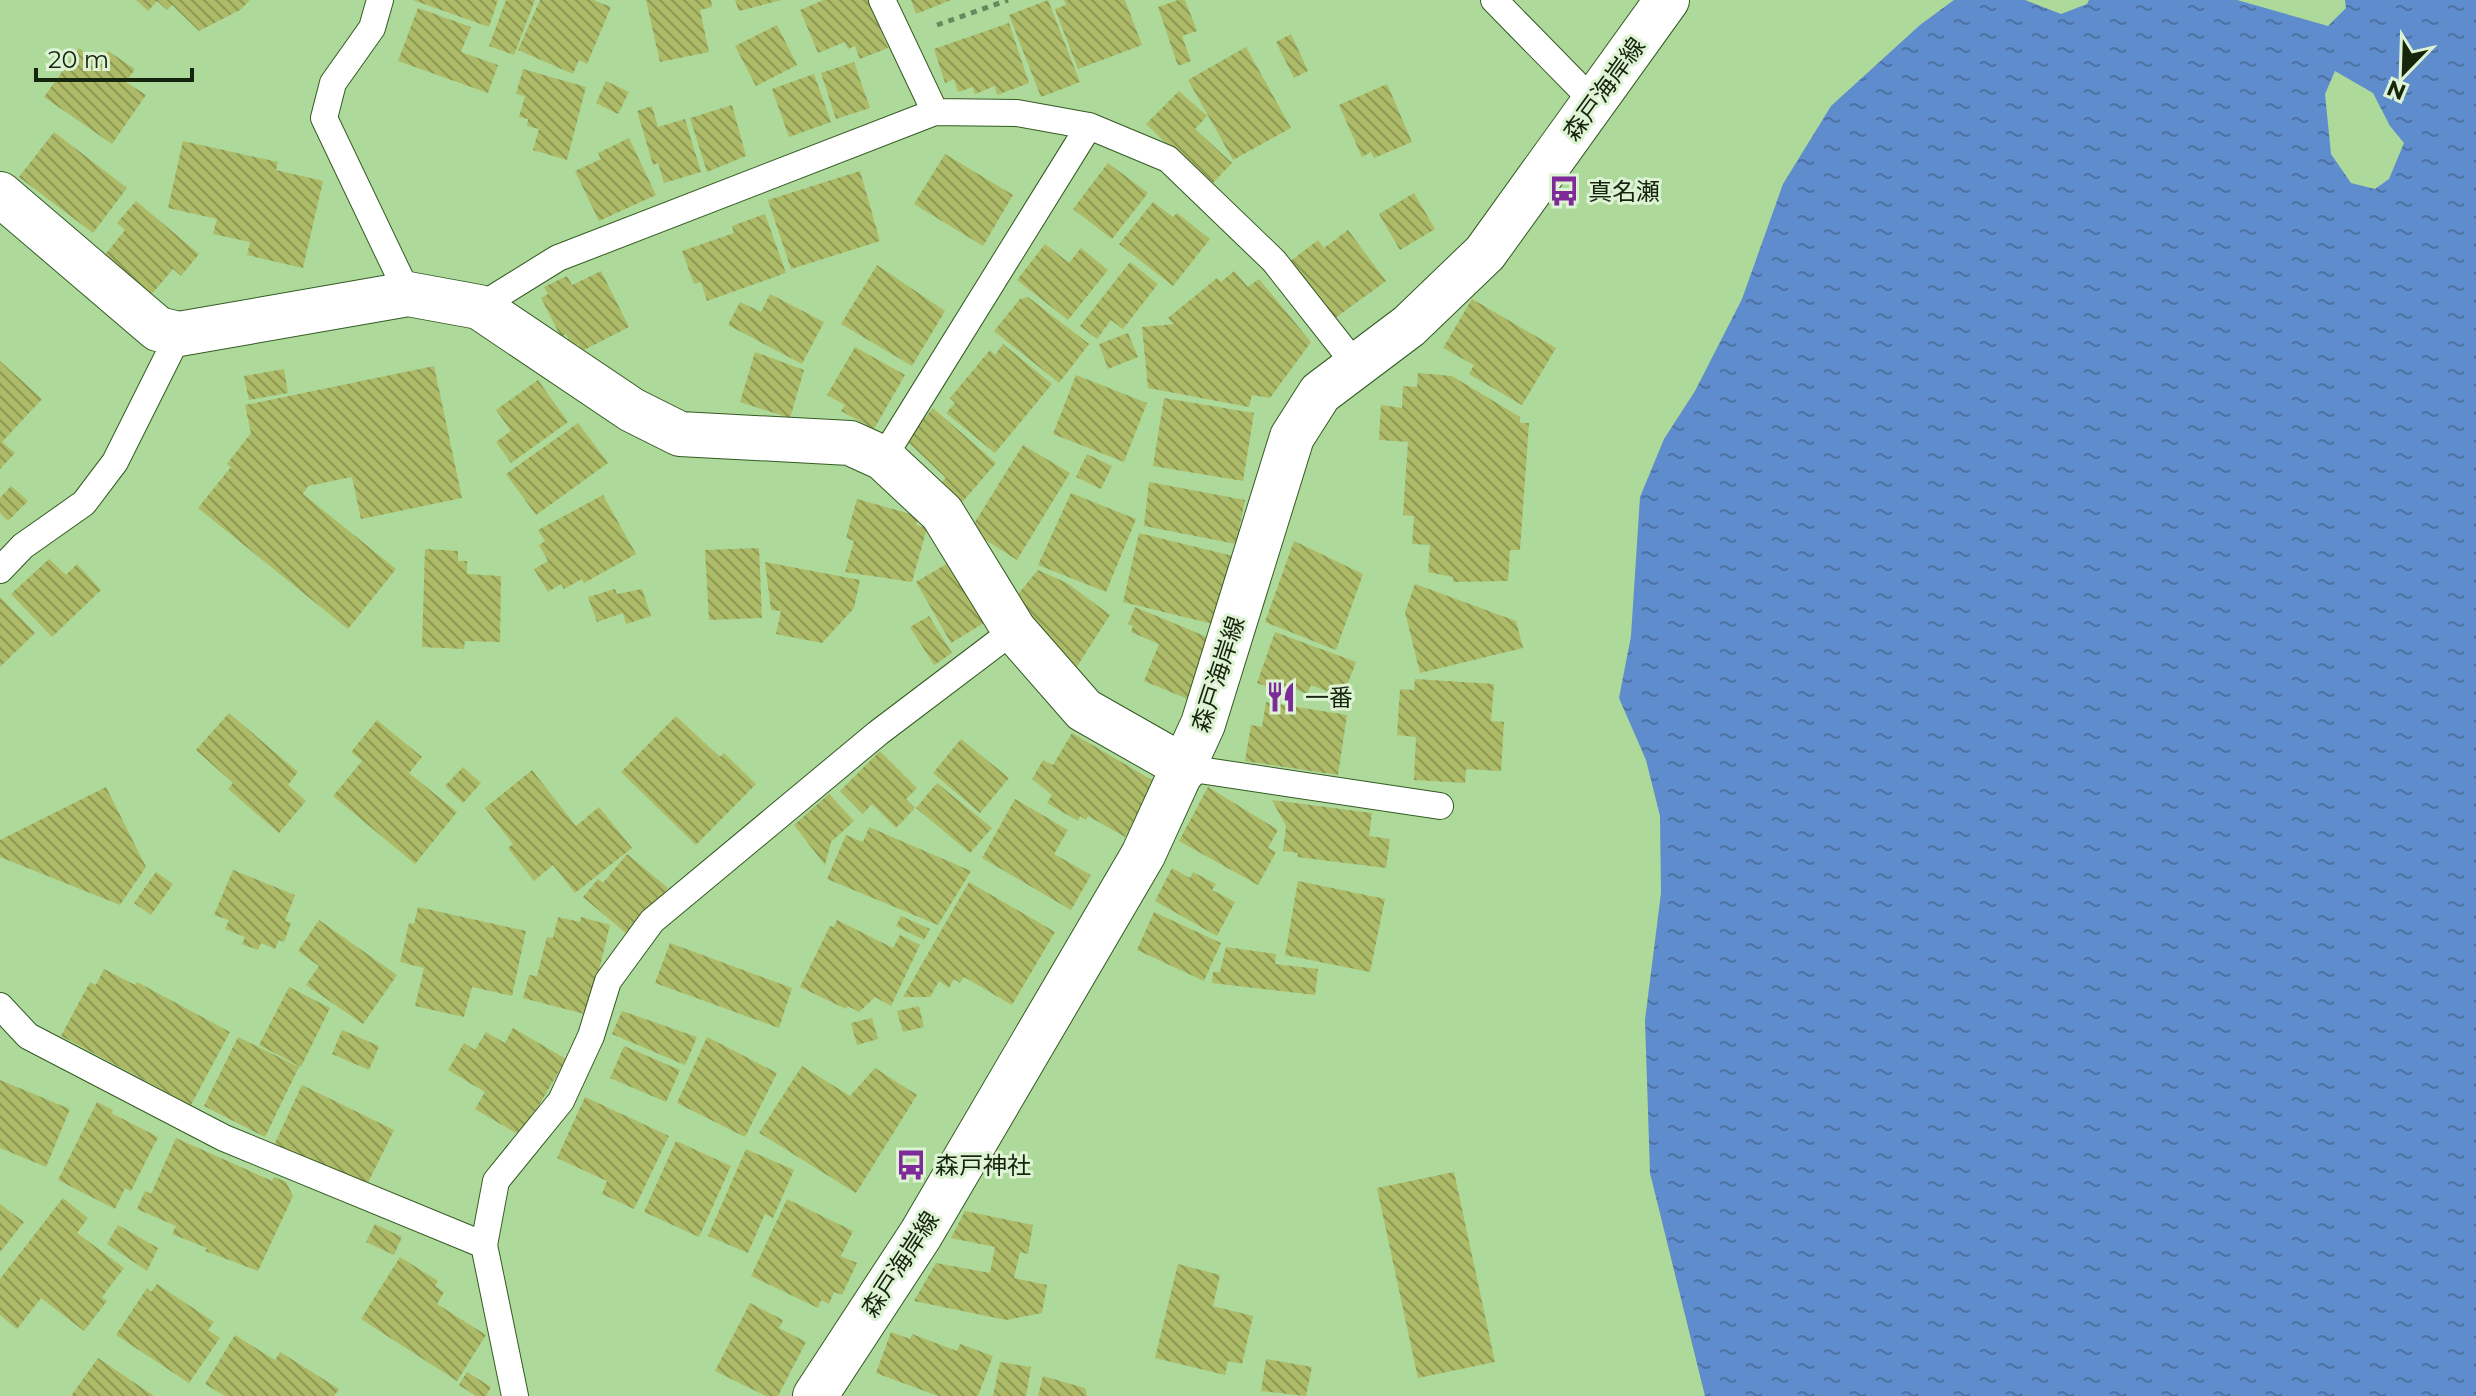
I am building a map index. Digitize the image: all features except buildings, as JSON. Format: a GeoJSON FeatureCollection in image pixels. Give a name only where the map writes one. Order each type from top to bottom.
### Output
{"type":"FeatureCollection","features":[{"type":"Feature","properties":{"kind":"main road","name":"森戸海岸線"},"geometry":{"type":"LineString","coordinates":[[815,1396],[921,1234],[1143,855],[1186,768],[1203,724],[1292,437],[1320,393],[1409,326],[1485,253],[1667,0]]}},
{"type":"Feature","properties":{"kind":"main road"},"geometry":{"type":"LineString","coordinates":[[0,194],[158,329],[179,334],[408,294],[479,307],[632,410],[680,434],[850,443],[883,458],[942,513],[1014,630],[1084,710],[1186,768]]}},
{"type":"Feature","properties":{"kind":"lane"},"geometry":{"type":"LineString","coordinates":[[380,0],[372,28],[333,83],[324,118],[408,294]]}},
{"type":"Feature","properties":{"kind":"lane"},"geometry":{"type":"LineString","coordinates":[[882,0],[935,112]]}},
{"type":"Feature","properties":{"kind":"lane"},"geometry":{"type":"LineString","coordinates":[[1494,0],[1595,103]]}},
{"type":"Feature","properties":{"kind":"lane"},"geometry":{"type":"LineString","coordinates":[[479,307],[558,258],[935,112],[1017,113],[1089,126],[1168,159],[1274,261],[1355,364]]}},
{"type":"Feature","properties":{"kind":"lane"},"geometry":{"type":"LineString","coordinates":[[883,458],[1089,126]]}},
{"type":"Feature","properties":{"kind":"lane"},"geometry":{"type":"LineString","coordinates":[[0,570],[23,546],[84,503],[107,472],[179,334]]}},
{"type":"Feature","properties":{"kind":"lane"},"geometry":{"type":"LineString","coordinates":[[515,1396],[484,1245],[496,1181],[561,1101],[591,1036],[608,981],[652,921],[878,733],[1014,630]]}},
{"type":"Feature","properties":{"kind":"lane"},"geometry":{"type":"LineString","coordinates":[[1186,768],[1440,806]]}},
{"type":"Feature","properties":{"kind":"lane"},"geometry":{"type":"LineString","coordinates":[[0,1006],[28,1036],[224,1138],[484,1245]]}},
{"type":"Feature","properties":{"kind":"path"},"geometry":{"type":"LineString","coordinates":[[900,39],[1008,0]]}},
{"type":"Feature","properties":{"kind":"water"},"geometry":{"type":"Polygon","coordinates":[[[1954,0],[2025,0],[2061,14],[2087,4],[2089,0],[2237,0],[2328,26],[2346,8],[2345,0],[2476,0],[2476,1396],[1705,1396],[1650,1173],[1645,1020],[1661,893],[1660,816],[1646,760],[1619,698],[1631,636],[1640,497],[1664,439],[1695,391],[1742,299],[1783,184],[1831,106],[1920,25],[1954,0]],[[2335,71],[2325,94],[2331,154],[2351,183],[2375,189],[2389,179],[2404,143],[2390,126],[2373,93],[2335,71]]]}},
{"type":"Feature","properties":{"kind":"place","name":"真名瀬"},"geometry":{"type":"Point","coordinates":[1564,191]}},
{"type":"Feature","properties":{"kind":"place","name":"一番"},"geometry":{"type":"Point","coordinates":[1281,697]}},
{"type":"Feature","properties":{"kind":"place","name":"森戸神社"},"geometry":{"type":"Point","coordinates":[911,1165]}}]}
